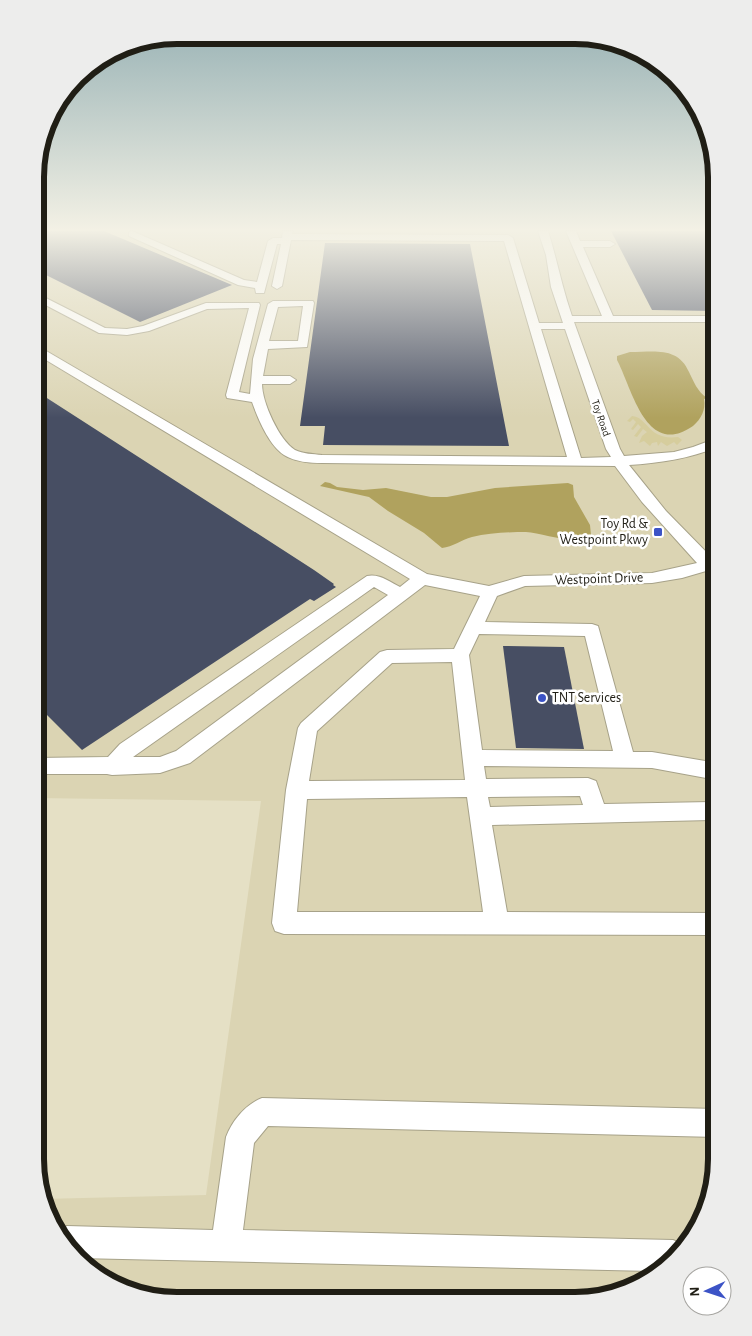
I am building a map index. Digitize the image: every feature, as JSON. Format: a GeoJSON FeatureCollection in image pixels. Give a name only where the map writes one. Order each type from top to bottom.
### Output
{"type":"FeatureCollection","features":[{"type":"Feature","properties":{"kind":"street"},"geometry":{"type":"LineString","coordinates":[[525,293],[575,461]]}},
{"type":"Feature","properties":{"kind":"street","name":"Toy Road"},"geometry":{"type":"LineString","coordinates":[[559,293],[607,435],[619,460],[660,514],[708,564]]}},
{"type":"Feature","properties":{"kind":"street"},"geometry":{"type":"LineString","coordinates":[[598,293],[609,319]]}},
{"type":"Feature","properties":{"kind":"street"},"geometry":{"type":"LineString","coordinates":[[44,300],[103,331],[137,331],[198,308],[215,305],[255,305],[232,395],[258,399]]}},
{"type":"Feature","properties":{"kind":"street"},"geometry":{"type":"LineString","coordinates":[[262,350],[303,345],[309,304],[272,304],[262,350],[258,375],[258,399],[269,424],[284,448],[303,457],[318,459],[619,460],[684,454],[708,446]]}},
{"type":"Feature","properties":{"kind":"street"},"geometry":{"type":"LineString","coordinates":[[569,322],[609,319],[708,319]]}},
{"type":"Feature","properties":{"kind":"street"},"geometry":{"type":"LineString","coordinates":[[251,324],[268,324]]}},
{"type":"Feature","properties":{"kind":"street"},"geometry":{"type":"LineString","coordinates":[[258,375],[288,368],[262,350]]}},
{"type":"Feature","properties":{"kind":"street"},"geometry":{"type":"LineString","coordinates":[[44,354],[422,579],[451,583],[490,592],[460,655],[476,788],[498,924]]}},
{"type":"Feature","properties":{"kind":"street","name":"Westpoint Drive"},"geometry":{"type":"LineString","coordinates":[[490,592],[524,581],[652,578],[708,570]]}},
{"type":"Feature","properties":{"kind":"street"},"geometry":{"type":"LineString","coordinates":[[44,766],[112,767],[160,765],[183,757],[422,579]]}},
{"type":"Feature","properties":{"kind":"street"},"geometry":{"type":"LineString","coordinates":[[112,767],[127,750],[373,580],[401,595]]}},
{"type":"Feature","properties":{"kind":"street"},"geometry":{"type":"LineString","coordinates":[[472,628],[592,630],[625,760]]}},
{"type":"Feature","properties":{"kind":"street"},"geometry":{"type":"LineString","coordinates":[[460,655],[387,657],[308,728],[297,790],[284,922],[708,924]]}},
{"type":"Feature","properties":{"kind":"street"},"geometry":{"type":"LineString","coordinates":[[473,758],[652,760],[708,772]]}},
{"type":"Feature","properties":{"kind":"street"},"geometry":{"type":"LineString","coordinates":[[297,790],[588,787],[596,813]]}},
{"type":"Feature","properties":{"kind":"street"},"geometry":{"type":"LineString","coordinates":[[480,816],[708,811]]}},
{"type":"Feature","properties":{"kind":"street"},"geometry":{"type":"LineString","coordinates":[[226,1246],[240,1137],[262,1112],[708,1123]]}},
{"type":"Feature","properties":{"kind":"lane"},"geometry":{"type":"LineString","coordinates":[[535,326],[569,322]]}},
{"type":"Feature","properties":{"kind":"lane"},"geometry":{"type":"LineString","coordinates":[[73,1242],[666,1256]]}},
{"type":"Feature","properties":{"kind":"shaded area"},"geometry":{"type":"Polygon","coordinates":[[[44,293],[708,293],[708,1168],[704,1194],[698,1210],[681,1240],[663,1259],[634,1279],[601,1290],[584,1292],[177,1292],[142,1288],[126,1282],[96,1265],[71,1240],[62,1226],[50,1199],[206,1195],[261,801],[44,798],[44,293]]]}},
{"type":"Feature","properties":{"kind":"shaded area"},"geometry":{"type":"Polygon","coordinates":[[[656,351],[672,354],[679,358],[698,389],[707,398],[704,399],[702,414],[693,426],[677,434],[663,434],[652,427],[635,402],[617,360],[617,356],[630,352],[656,351]]]}},
{"type":"Feature","properties":{"kind":"shaded area"},"geometry":{"type":"Polygon","coordinates":[[[632,416],[642,420],[660,436],[678,437],[682,440],[677,445],[674,442],[667,446],[661,442],[658,446],[657,442],[652,443],[650,446],[644,441],[639,443],[642,436],[647,432],[643,429],[637,437],[634,436],[641,427],[638,424],[633,430],[631,429],[636,422],[633,419],[630,422],[627,421],[632,416]]]}},
{"type":"Feature","properties":{"kind":"shaded area"},"geometry":{"type":"Polygon","coordinates":[[[325,482],[337,487],[363,490],[386,488],[431,497],[447,497],[495,488],[568,483],[573,485],[574,497],[590,525],[591,535],[578,540],[570,540],[526,532],[499,533],[472,537],[442,548],[424,533],[369,497],[320,486],[325,482]]]}},
{"type":"Feature","properties":{"kind":"building"},"geometry":{"type":"Polygon","coordinates":[[[83,293],[211,293],[140,322],[83,293]]]}},
{"type":"Feature","properties":{"kind":"building"},"geometry":{"type":"Polygon","coordinates":[[[318,293],[480,293],[509,446],[323,445],[325,426],[300,426],[318,293]]]}},
{"type":"Feature","properties":{"kind":"building"},"geometry":{"type":"Polygon","coordinates":[[[643,293],[708,293],[708,311],[652,310],[643,293]]]}},
{"type":"Feature","properties":{"kind":"building"},"geometry":{"type":"Polygon","coordinates":[[[44,396],[314,570],[336,587],[314,601],[310,599],[82,750],[44,712],[44,396]]]}},
{"type":"Feature","properties":{"kind":"building","name":"TNT Services"},"geometry":{"type":"Polygon","coordinates":[[[503,646],[564,647],[584,749],[516,748],[503,646]]]}},
{"type":"Feature","properties":{"kind":"place","name":"Toy Rd & Westpoint Pkwy"},"geometry":{"type":"Point","coordinates":[658,532]}},
{"type":"Feature","properties":{"kind":"place","name":"TNT Services"},"geometry":{"type":"Point","coordinates":[542,698]}}]}
